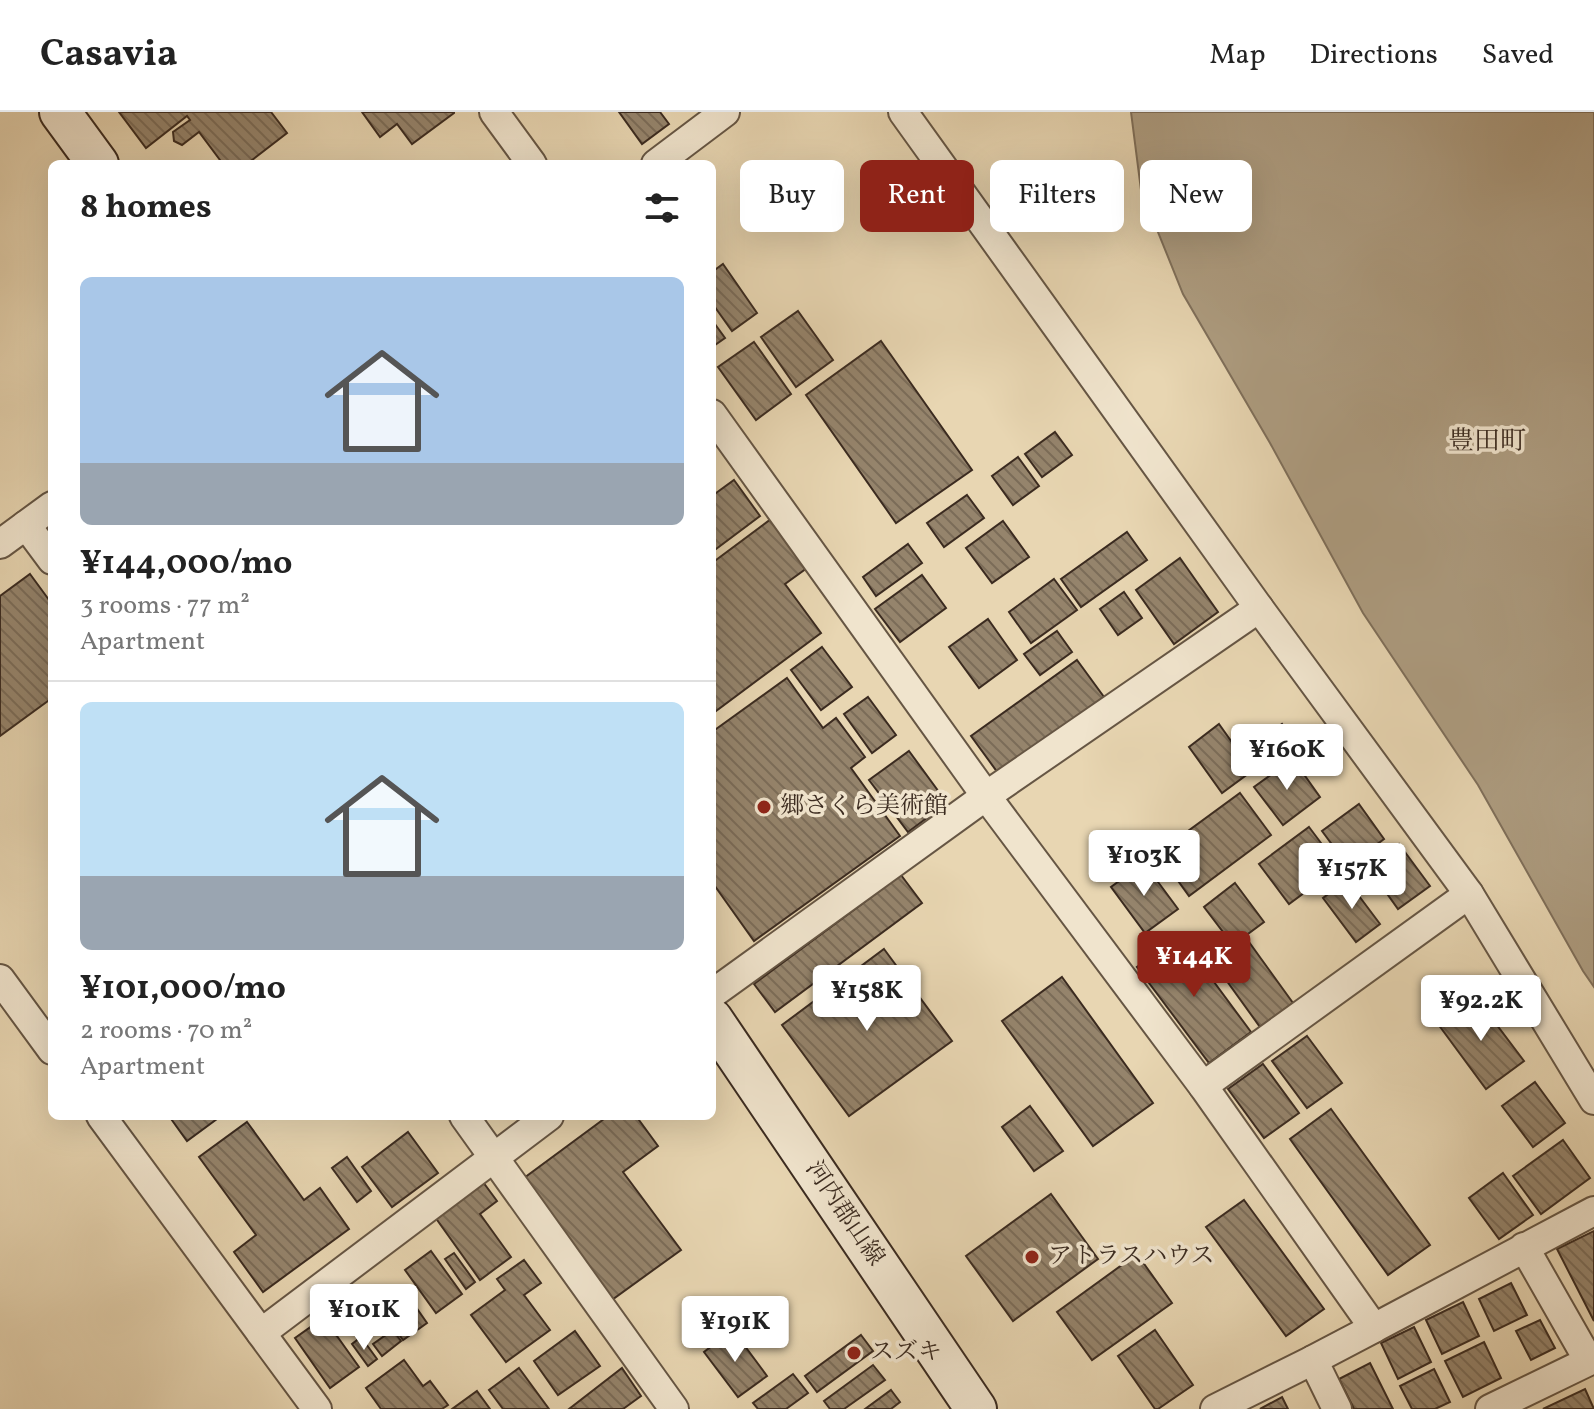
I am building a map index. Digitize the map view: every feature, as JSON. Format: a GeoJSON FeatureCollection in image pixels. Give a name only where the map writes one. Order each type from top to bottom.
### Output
{"type":"FeatureCollection","features":[{"type":"Feature","properties":{"kind":"main road"},"geometry":{"type":"LineString","coordinates":[[60,112],[95,160]]}},
{"type":"Feature","properties":{"kind":"main road","name":"河内郡山線"},"geometry":{"type":"LineString","coordinates":[[716,1025],[976,1409]]}},
{"type":"Feature","properties":{"kind":"street"},"geometry":{"type":"LineString","coordinates":[[494,112],[529,160]]}},
{"type":"Feature","properties":{"kind":"street"},"geometry":{"type":"LineString","coordinates":[[661,160],[725,112]]}},
{"type":"Feature","properties":{"kind":"street"},"geometry":{"type":"LineString","coordinates":[[903,112],[1259,608],[1469,894],[1594,1100]]}},
{"type":"Feature","properties":{"kind":"street"},"geometry":{"type":"LineString","coordinates":[[716,420],[986,796],[1203,1086],[1374,1328]]}},
{"type":"Feature","properties":{"kind":"street"},"geometry":{"type":"LineString","coordinates":[[0,544],[48,509]]}},
{"type":"Feature","properties":{"kind":"street"},"geometry":{"type":"LineString","coordinates":[[26,525],[48,555]]}},
{"type":"Feature","properties":{"kind":"street"},"geometry":{"type":"LineString","coordinates":[[716,991],[986,796],[1259,608]]}},
{"type":"Feature","properties":{"kind":"street"},"geometry":{"type":"LineString","coordinates":[[1203,1086],[1469,894]]}},
{"type":"Feature","properties":{"kind":"street"},"geometry":{"type":"LineString","coordinates":[[0,979],[48,1045]]}},
{"type":"Feature","properties":{"kind":"street"},"geometry":{"type":"LineString","coordinates":[[104,1120],[317,1409]]}},
{"type":"Feature","properties":{"kind":"street"},"geometry":{"type":"LineString","coordinates":[[467,1120],[674,1409]]}},
{"type":"Feature","properties":{"kind":"street"},"geometry":{"type":"LineString","coordinates":[[261,1333],[544,1120]]}},
{"type":"Feature","properties":{"kind":"street"},"geometry":{"type":"LineString","coordinates":[[1215,1409],[1594,1211]]}},
{"type":"Feature","properties":{"kind":"street"},"geometry":{"type":"LineString","coordinates":[[1490,1409],[1589,1361],[1524,1247]]}},
{"type":"Feature","properties":{"kind":"street"},"geometry":{"type":"LineString","coordinates":[[1313,1360],[1337,1409]]}},
{"type":"Feature","properties":{"kind":"shaded area"},"geometry":{"type":"Polygon","coordinates":[[[1131,112],[1594,112],[1594,987],[1478,785],[1363,613],[1270,443],[1183,294],[1158,232],[1252,232],[1252,160],[1140,160],[1140,182],[1131,112]]]}},
{"type":"Feature","properties":{"kind":"building"},"geometry":{"type":"Polygon","coordinates":[[[119,112],[271,112],[287,133],[252,160],[220,160],[199,132],[182,145],[174,141],[173,132],[190,120],[187,116],[146,148],[119,112]]]}},
{"type":"Feature","properties":{"kind":"building"},"geometry":{"type":"Polygon","coordinates":[[[362,112],[454,113],[412,144],[397,124],[380,137],[362,112]]]}},
{"type":"Feature","properties":{"kind":"building"},"geometry":{"type":"Polygon","coordinates":[[[619,112],[660,112],[669,124],[642,144],[619,112]]]}},
{"type":"Feature","properties":{"kind":"building"},"geometry":{"type":"Polygon","coordinates":[[[723,264],[757,313],[732,331],[716,309],[716,269],[723,264]]]}},
{"type":"Feature","properties":{"kind":"building"},"geometry":{"type":"Polygon","coordinates":[[[798,311],[833,360],[796,387],[761,337],[798,311]]]}},
{"type":"Feature","properties":{"kind":"building"},"geometry":{"type":"Polygon","coordinates":[[[716,326],[725,338],[716,344],[716,326]]]}},
{"type":"Feature","properties":{"kind":"building"},"geometry":{"type":"Polygon","coordinates":[[[881,341],[972,470],[896,523],[806,395],[881,341]]]}},
{"type":"Feature","properties":{"kind":"building"},"geometry":{"type":"Polygon","coordinates":[[[754,342],[791,394],[756,420],[718,367],[754,342]]]}},
{"type":"Feature","properties":{"kind":"building"},"geometry":{"type":"Polygon","coordinates":[[[1055,432],[1072,455],[1042,477],[1025,454],[1055,432]]]}},
{"type":"Feature","properties":{"kind":"building"},"geometry":{"type":"Polygon","coordinates":[[[1018,457],[1039,486],[1013,505],[992,476],[1018,457]]]}},
{"type":"Feature","properties":{"kind":"building"},"geometry":{"type":"Polygon","coordinates":[[[734,480],[760,516],[716,549],[716,493],[734,480]]]}},
{"type":"Feature","properties":{"kind":"building"},"geometry":{"type":"Polygon","coordinates":[[[967,495],[984,518],[944,547],[927,523],[967,495]]]}},
{"type":"Feature","properties":{"kind":"building"},"geometry":{"type":"Polygon","coordinates":[[[771,519],[807,568],[785,584],[821,633],[716,711],[716,560],[771,519]]]}},
{"type":"Feature","properties":{"kind":"building"},"geometry":{"type":"Polygon","coordinates":[[[1003,521],[1029,557],[992,583],[966,548],[1003,521]]]}},
{"type":"Feature","properties":{"kind":"building"},"geometry":{"type":"Polygon","coordinates":[[[1127,532],[1147,560],[1081,607],[1061,579],[1127,532]]]}},
{"type":"Feature","properties":{"kind":"building"},"geometry":{"type":"Polygon","coordinates":[[[908,544],[922,563],[876,596],[863,577],[908,544]]]}},
{"type":"Feature","properties":{"kind":"building"},"geometry":{"type":"Polygon","coordinates":[[[1180,558],[1218,612],[1174,644],[1136,590],[1180,558]]]}},
{"type":"Feature","properties":{"kind":"building"},"geometry":{"type":"Polygon","coordinates":[[[30,574],[48,599],[48,701],[0,736],[0,596],[30,574]]]}},
{"type":"Feature","properties":{"kind":"building"},"geometry":{"type":"Polygon","coordinates":[[[922,575],[946,608],[900,642],[875,609],[922,575]]]}},
{"type":"Feature","properties":{"kind":"building"},"geometry":{"type":"Polygon","coordinates":[[[1054,579],[1077,610],[1031,643],[1009,612],[1054,579]]]}},
{"type":"Feature","properties":{"kind":"building"},"geometry":{"type":"Polygon","coordinates":[[[1124,592],[1142,618],[1118,635],[1100,609],[1124,592]]]}},
{"type":"Feature","properties":{"kind":"building"},"geometry":{"type":"Polygon","coordinates":[[[988,619],[1017,660],[979,688],[949,647],[988,619]]]}},
{"type":"Feature","properties":{"kind":"building"},"geometry":{"type":"Polygon","coordinates":[[[1057,631],[1072,652],[1040,675],[1024,654],[1057,631]]]}},
{"type":"Feature","properties":{"kind":"building"},"geometry":{"type":"Polygon","coordinates":[[[822,647],[852,687],[821,710],[791,670],[822,647]]]}},
{"type":"Feature","properties":{"kind":"building"},"geometry":{"type":"Polygon","coordinates":[[[1077,660],[1104,697],[998,773],[971,736],[1077,660]]]}},
{"type":"Feature","properties":{"kind":"building"},"geometry":{"type":"Polygon","coordinates":[[[787,678],[823,728],[836,718],[865,757],[851,768],[900,836],[754,941],[716,888],[716,729],[787,678]]]}},
{"type":"Feature","properties":{"kind":"building"},"geometry":{"type":"Polygon","coordinates":[[[868,697],[896,735],[872,753],[844,714],[868,697]]]}},
{"type":"Feature","properties":{"kind":"building"},"geometry":{"type":"Polygon","coordinates":[[[1219,724],[1241,755],[1282,724],[1294,740],[1222,793],[1189,747],[1219,724]]]}},
{"type":"Feature","properties":{"kind":"building"},"geometry":{"type":"Polygon","coordinates":[[[909,751],[947,803],[908,832],[869,780],[909,751]]]}},
{"type":"Feature","properties":{"kind":"building"},"geometry":{"type":"Polygon","coordinates":[[[1293,759],[1320,797],[1283,825],[1254,787],[1293,759]]]}},
{"type":"Feature","properties":{"kind":"building"},"geometry":{"type":"Polygon","coordinates":[[[1240,793],[1271,835],[1189,896],[1158,853],[1240,793]]]}},
{"type":"Feature","properties":{"kind":"building"},"geometry":{"type":"Polygon","coordinates":[[[1359,804],[1384,839],[1348,866],[1322,831],[1359,804]]]}},
{"type":"Feature","properties":{"kind":"building"},"geometry":{"type":"Polygon","coordinates":[[[1309,827],[1339,867],[1289,904],[1259,864],[1309,827]]]}},
{"type":"Feature","properties":{"kind":"building"},"geometry":{"type":"Polygon","coordinates":[[[1399,844],[1430,886],[1398,909],[1368,867],[1399,844]]]}},
{"type":"Feature","properties":{"kind":"building"},"geometry":{"type":"Polygon","coordinates":[[[1144,863],[1178,909],[1145,933],[1111,887],[1144,863]]]}},
{"type":"Feature","properties":{"kind":"building"},"geometry":{"type":"Polygon","coordinates":[[[901,875],[922,903],[775,1012],[754,984],[901,875]]]}},
{"type":"Feature","properties":{"kind":"building"},"geometry":{"type":"Polygon","coordinates":[[[1347,880],[1380,924],[1356,942],[1323,898],[1347,880]]]}},
{"type":"Feature","properties":{"kind":"building"},"geometry":{"type":"Polygon","coordinates":[[[1235,883],[1264,922],[1233,945],[1204,907],[1235,883]]]}},
{"type":"Feature","properties":{"kind":"building"},"geometry":{"type":"Polygon","coordinates":[[[1180,936],[1251,1032],[1209,1063],[1137,967],[1180,936]]]}},
{"type":"Feature","properties":{"kind":"building"},"geometry":{"type":"Polygon","coordinates":[[[1249,942],[1293,1003],[1260,1027],[1216,966],[1249,942]]]}},
{"type":"Feature","properties":{"kind":"building"},"geometry":{"type":"Polygon","coordinates":[[[884,949],[952,1041],[849,1116],[782,1025],[884,949]]]}},
{"type":"Feature","properties":{"kind":"building"},"geometry":{"type":"Polygon","coordinates":[[[1062,977],[1153,1103],[1093,1146],[1002,1021],[1062,977]]]}},
{"type":"Feature","properties":{"kind":"building"},"geometry":{"type":"Polygon","coordinates":[[[1475,996],[1524,1061],[1486,1089],[1438,1024],[1475,996]]]}},
{"type":"Feature","properties":{"kind":"building"},"geometry":{"type":"Polygon","coordinates":[[[1307,1036],[1342,1083],[1307,1108],[1272,1061],[1307,1036]]]}},
{"type":"Feature","properties":{"kind":"building"},"geometry":{"type":"Polygon","coordinates":[[[1263,1064],[1299,1113],[1264,1138],[1228,1089],[1263,1064]]]}},
{"type":"Feature","properties":{"kind":"building"},"geometry":{"type":"Polygon","coordinates":[[[1535,1082],[1565,1123],[1533,1147],[1502,1106],[1535,1082]]]}},
{"type":"Feature","properties":{"kind":"building"},"geometry":{"type":"Polygon","coordinates":[[[1030,1106],[1063,1151],[1034,1171],[1002,1127],[1030,1106]]]}},
{"type":"Feature","properties":{"kind":"building"},"geometry":{"type":"Polygon","coordinates":[[[1331,1109],[1430,1245],[1388,1275],[1290,1139],[1331,1109]]]}},
{"type":"Feature","properties":{"kind":"building"},"geometry":{"type":"Polygon","coordinates":[[[172,1120],[216,1120],[187,1141],[172,1120]]]}},
{"type":"Feature","properties":{"kind":"building"},"geometry":{"type":"Polygon","coordinates":[[[603,1120],[639,1120],[658,1146],[623,1172],[681,1250],[609,1302],[520,1181],[603,1120]]]}},
{"type":"Feature","properties":{"kind":"building"},"geometry":{"type":"Polygon","coordinates":[[[247,1122],[304,1200],[320,1188],[349,1229],[263,1292],[234,1252],[256,1235],[199,1157],[247,1122]]]}},
{"type":"Feature","properties":{"kind":"building"},"geometry":{"type":"Polygon","coordinates":[[[408,1132],[438,1173],[392,1207],[362,1167],[408,1132]]]}},
{"type":"Feature","properties":{"kind":"building"},"geometry":{"type":"Polygon","coordinates":[[[1563,1140],[1590,1178],[1541,1214],[1513,1176],[1563,1140]]]}},
{"type":"Feature","properties":{"kind":"building"},"geometry":{"type":"Polygon","coordinates":[[[347,1157],[371,1191],[357,1202],[332,1168],[347,1157]]]}},
{"type":"Feature","properties":{"kind":"building"},"geometry":{"type":"Polygon","coordinates":[[[1503,1173],[1533,1215],[1499,1239],[1469,1198],[1503,1173]]]}},
{"type":"Feature","properties":{"kind":"building"},"geometry":{"type":"Polygon","coordinates":[[[483,1182],[497,1201],[480,1214],[511,1257],[480,1280],[435,1217],[483,1182]]]}},
{"type":"Feature","properties":{"kind":"building","name":"アトラスハウス"},"geometry":{"type":"Polygon","coordinates":[[[1051,1194],[1098,1259],[1013,1321],[966,1256],[1051,1194]]]}},
{"type":"Feature","properties":{"kind":"building"},"geometry":{"type":"Polygon","coordinates":[[[1244,1200],[1324,1309],[1286,1336],[1206,1227],[1244,1200]]]}},
{"type":"Feature","properties":{"kind":"building"},"geometry":{"type":"Polygon","coordinates":[[[1594,1231],[1594,1321],[1557,1249],[1594,1231]]]}},
{"type":"Feature","properties":{"kind":"building"},"geometry":{"type":"Polygon","coordinates":[[[431,1251],[462,1294],[436,1313],[405,1270],[431,1251]]]}},
{"type":"Feature","properties":{"kind":"building"},"geometry":{"type":"Polygon","coordinates":[[[454,1253],[475,1282],[466,1289],[445,1259],[454,1253]]]}},
{"type":"Feature","properties":{"kind":"building"},"geometry":{"type":"Polygon","coordinates":[[[1137,1254],[1172,1303],[1092,1360],[1057,1312],[1137,1254]]]}},
{"type":"Feature","properties":{"kind":"building"},"geometry":{"type":"Polygon","coordinates":[[[524,1260],[541,1283],[524,1295],[550,1330],[506,1362],[471,1315],[505,1290],[497,1279],[524,1260]]]}},
{"type":"Feature","properties":{"kind":"building"},"geometry":{"type":"Polygon","coordinates":[[[1511,1283],[1527,1315],[1494,1331],[1479,1299],[1511,1283]]]}},
{"type":"Feature","properties":{"kind":"building"},"geometry":{"type":"Polygon","coordinates":[[[402,1287],[427,1323],[403,1340],[378,1305],[402,1287]]]}},
{"type":"Feature","properties":{"kind":"building"},"geometry":{"type":"Polygon","coordinates":[[[1463,1302],[1479,1336],[1442,1354],[1426,1320],[1463,1302]]]}},
{"type":"Feature","properties":{"kind":"building"},"geometry":{"type":"Polygon","coordinates":[[[760,1309],[773,1327],[755,1340],[741,1323],[760,1309]]]}},
{"type":"Feature","properties":{"kind":"building"},"geometry":{"type":"Polygon","coordinates":[[[1540,1320],[1555,1348],[1531,1360],[1516,1331],[1540,1320]]]}},
{"type":"Feature","properties":{"kind":"building"},"geometry":{"type":"Polygon","coordinates":[[[327,1322],[359,1367],[330,1388],[295,1338],[312,1326],[315,1330],[327,1322]]]}},
{"type":"Feature","properties":{"kind":"building"},"geometry":{"type":"Polygon","coordinates":[[[1414,1327],[1431,1362],[1398,1379],[1381,1343],[1414,1327]]]}},
{"type":"Feature","properties":{"kind":"building"},"geometry":{"type":"Polygon","coordinates":[[[393,1330],[401,1341],[382,1356],[373,1344],[393,1330]]]}},
{"type":"Feature","properties":{"kind":"building"},"geometry":{"type":"Polygon","coordinates":[[[733,1330],[767,1376],[738,1397],[704,1352],[733,1330]]]}},
{"type":"Feature","properties":{"kind":"building"},"geometry":{"type":"Polygon","coordinates":[[[1155,1330],[1193,1385],[1158,1409],[1118,1356],[1155,1330]]]}},
{"type":"Feature","properties":{"kind":"building"},"geometry":{"type":"Polygon","coordinates":[[[575,1331],[600,1366],[558,1395],[534,1361],[575,1331]]]}},
{"type":"Feature","properties":{"kind":"building"},"geometry":{"type":"Polygon","coordinates":[[[861,1335],[873,1351],[817,1392],[805,1376],[861,1335]]]}},
{"type":"Feature","properties":{"kind":"building"},"geometry":{"type":"Polygon","coordinates":[[[361,1337],[377,1359],[368,1366],[352,1344],[361,1337]]]}},
{"type":"Feature","properties":{"kind":"building"},"geometry":{"type":"Polygon","coordinates":[[[1484,1342],[1501,1378],[1463,1397],[1445,1361],[1484,1342]]]}},
{"type":"Feature","properties":{"kind":"building"},"geometry":{"type":"Polygon","coordinates":[[[404,1360],[423,1386],[430,1381],[448,1405],[442,1409],[381,1409],[366,1388],[404,1360]]]}},
{"type":"Feature","properties":{"kind":"building"},"geometry":{"type":"Polygon","coordinates":[[[1370,1363],[1393,1409],[1354,1409],[1339,1379],[1370,1363]]]}},
{"type":"Feature","properties":{"kind":"building"},"geometry":{"type":"Polygon","coordinates":[[[873,1365],[885,1380],[844,1409],[830,1409],[824,1401],[873,1365]]]}},
{"type":"Feature","properties":{"kind":"building"},"geometry":{"type":"Polygon","coordinates":[[[519,1368],[549,1409],[503,1409],[489,1390],[519,1368]]]}},
{"type":"Feature","properties":{"kind":"building"},"geometry":{"type":"Polygon","coordinates":[[[622,1368],[641,1396],[623,1409],[569,1409],[622,1368]]]}},
{"type":"Feature","properties":{"kind":"building"},"geometry":{"type":"Polygon","coordinates":[[[1434,1369],[1450,1402],[1435,1409],[1412,1409],[1400,1386],[1434,1369]]]}},
{"type":"Feature","properties":{"kind":"building"},"geometry":{"type":"Polygon","coordinates":[[[793,1374],[808,1393],[786,1409],[758,1409],[753,1403],[793,1374]]]}},
{"type":"Feature","properties":{"kind":"building"},"geometry":{"type":"Polygon","coordinates":[[[1585,1389],[1594,1409],[1543,1409],[1585,1389]]]}},
{"type":"Feature","properties":{"kind":"building"},"geometry":{"type":"Polygon","coordinates":[[[891,1390],[900,1402],[891,1409],[865,1409],[891,1390]]]}},
{"type":"Feature","properties":{"kind":"building"},"geometry":{"type":"Polygon","coordinates":[[[477,1391],[490,1409],[452,1409],[477,1391]]]}},
{"type":"Feature","properties":{"kind":"building"},"geometry":{"type":"Polygon","coordinates":[[[1282,1397],[1288,1409],[1260,1409],[1282,1397]]]}},
{"type":"Feature","properties":{"kind":"place","name":"郷さくら美術館"},"geometry":{"type":"Point","coordinates":[764,807]}},
{"type":"Feature","properties":{"kind":"place","name":"アトラスハウス"},"geometry":{"type":"Point","coordinates":[1032,1257]}},
{"type":"Feature","properties":{"kind":"place","name":"スズキ"},"geometry":{"type":"Point","coordinates":[854,1353]}},
{"type":"Feature","properties":{"kind":"district","name":"豊田町"},"geometry":{"type":"Point","coordinates":[1487,442]}}]}
